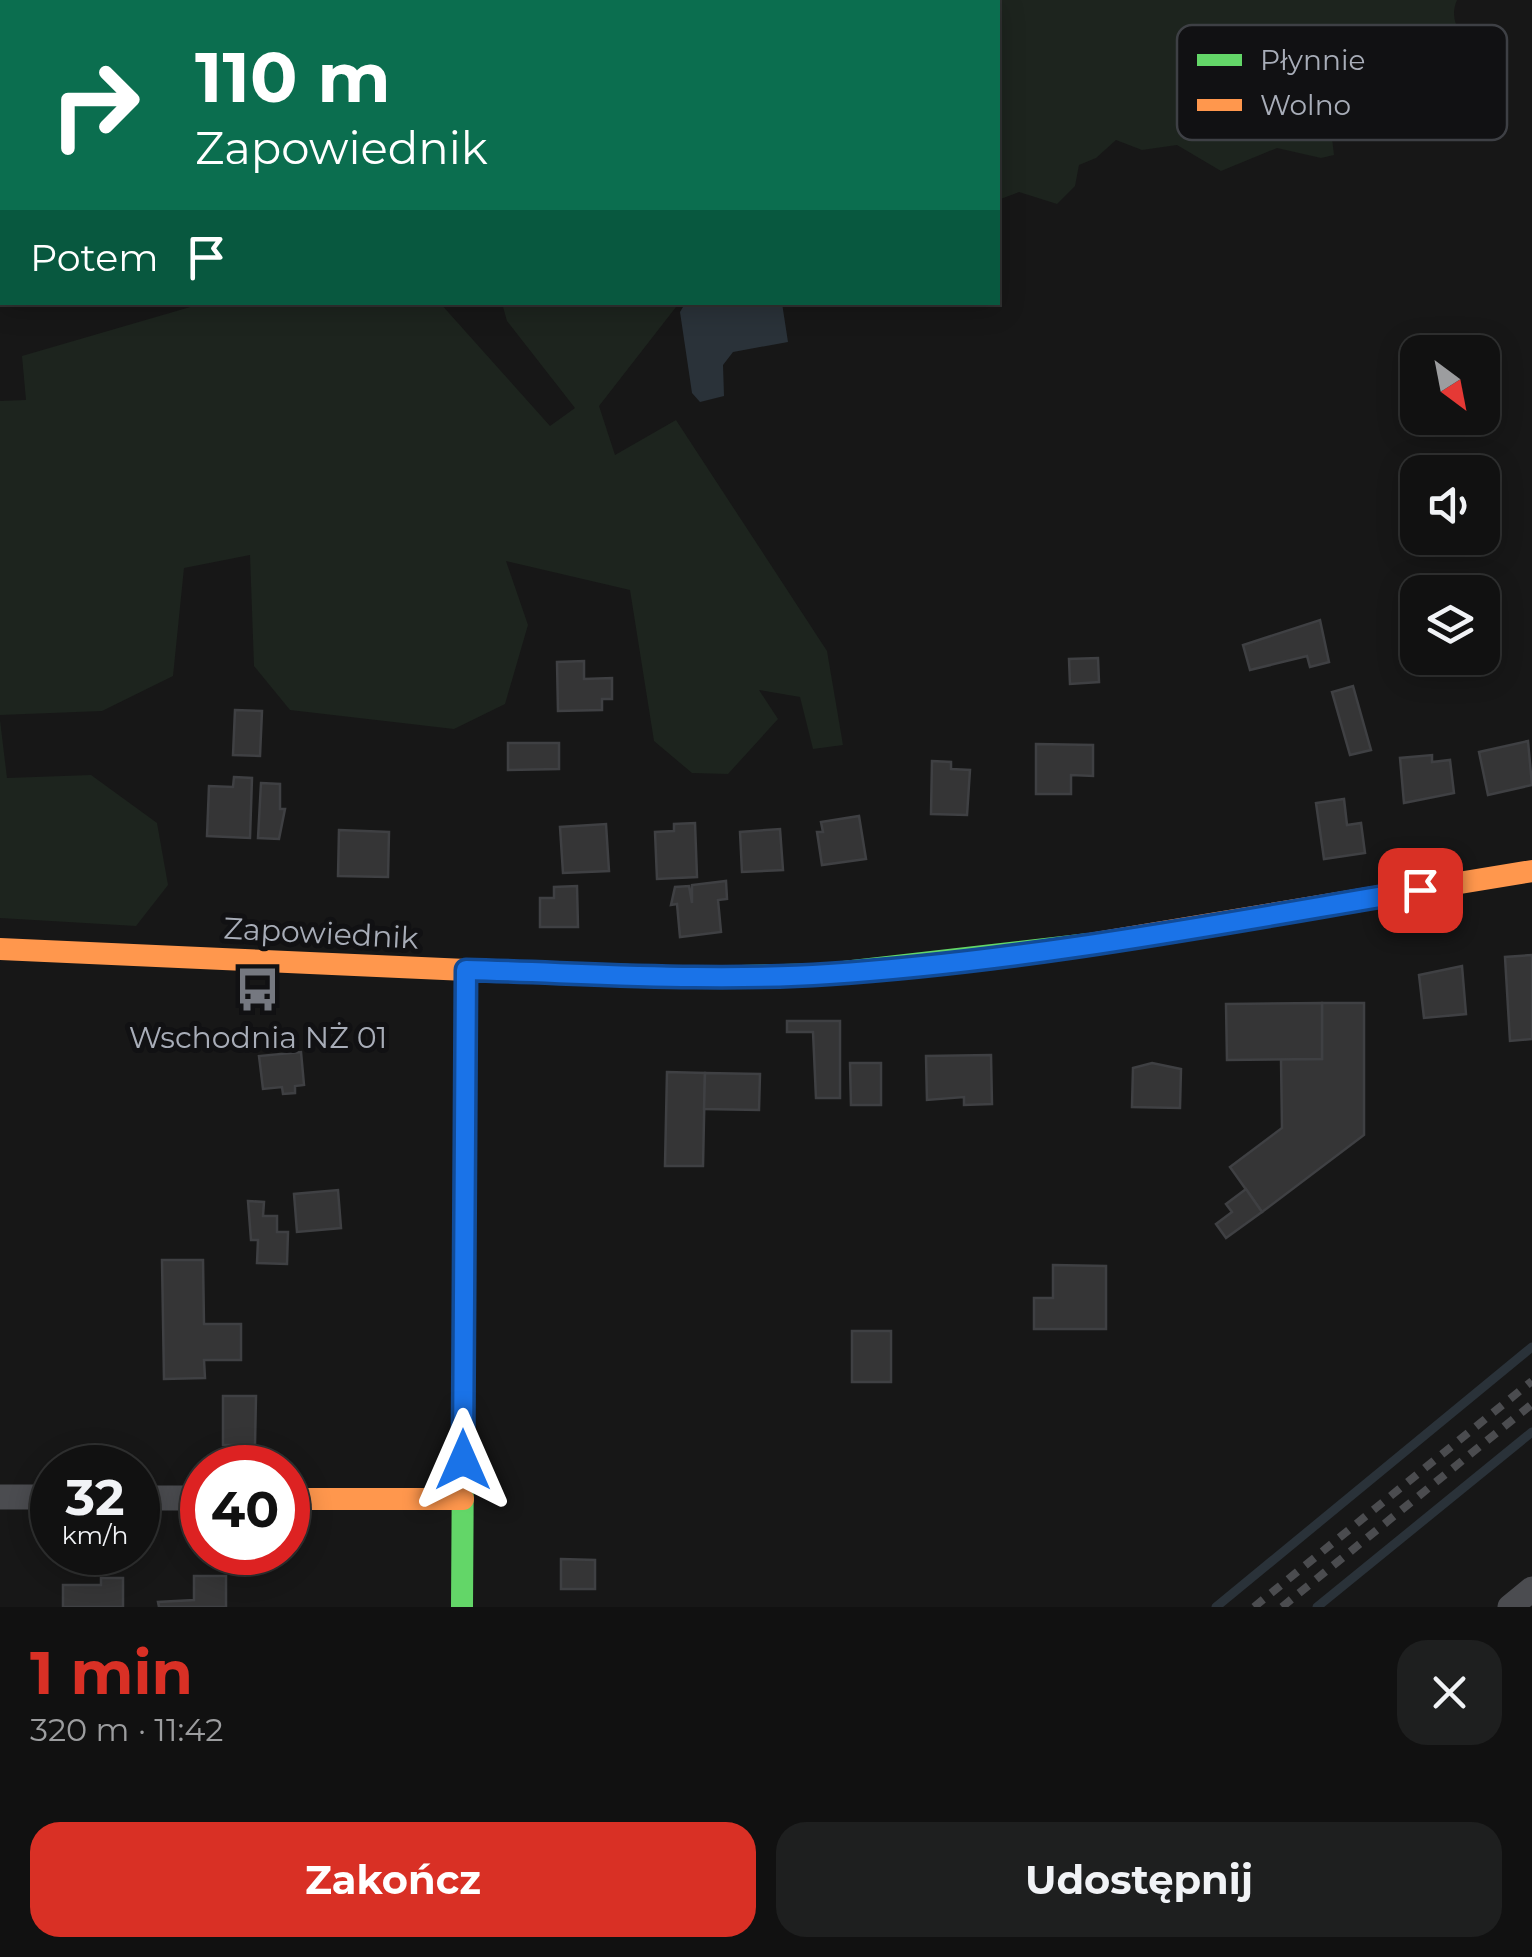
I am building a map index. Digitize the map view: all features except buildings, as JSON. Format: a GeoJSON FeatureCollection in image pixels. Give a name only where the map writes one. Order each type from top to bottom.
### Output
{"type":"FeatureCollection","features":[{"type":"Feature","properties":{"kind":"street","name":"Zapowiednik"},"geometry":{"type":"LineString","coordinates":[[0,949],[466,970],[695,976],[826,974],[942,964],[1180,931],[1532,871]]}},
{"type":"Feature","properties":{"kind":"street"},"geometry":{"type":"LineString","coordinates":[[462,1607],[466,970]]}},
{"type":"Feature","properties":{"kind":"street"},"geometry":{"type":"LineString","coordinates":[[0,1497],[30,1497]]}},
{"type":"Feature","properties":{"kind":"street"},"geometry":{"type":"LineString","coordinates":[[310,1498],[462,1500]]}},
{"type":"Feature","properties":{"kind":"street"},"geometry":{"type":"LineString","coordinates":[[1510,1607],[1532,1589]]}},
{"type":"Feature","properties":{"kind":"shaded area"},"geometry":{"type":"Polygon","coordinates":[[[1000,0],[1457,0],[1457,25],[1177,25],[1177,140],[1332,140],[1334,155],[1321,158],[1277,148],[1221,171],[1177,145],[1142,150],[1116,140],[1096,158],[1079,165],[1075,186],[1057,204],[1019,192],[1000,199],[1000,0]]]}},
{"type":"Feature","properties":{"kind":"shaded area"},"geometry":{"type":"Polygon","coordinates":[[[197,305],[442,305],[550,426],[575,408],[507,321],[503,305],[680,305],[599,406],[615,455],[676,420],[827,651],[843,745],[813,749],[800,697],[759,690],[778,719],[728,774],[692,773],[654,741],[630,590],[506,561],[528,625],[505,704],[454,729],[290,710],[254,666],[250,555],[184,568],[173,676],[102,711],[0,715],[0,401],[26,400],[22,356],[197,305]]]}},
{"type":"Feature","properties":{"kind":"shaded area"},"geometry":{"type":"Polygon","coordinates":[[[684,305],[782,305],[788,342],[733,352],[723,365],[724,396],[700,402],[692,393],[680,312],[684,305]]]}},
{"type":"Feature","properties":{"kind":"shaded area"},"geometry":{"type":"Polygon","coordinates":[[[0,720],[7,778],[91,775],[157,823],[168,885],[136,926],[0,918],[0,720]]]}},
{"type":"Feature","properties":{"kind":"waterway"},"geometry":{"type":"LineString","coordinates":[[1216,1607],[1532,1347]]}},
{"type":"Feature","properties":{"kind":"waterway"},"geometry":{"type":"LineString","coordinates":[[1317,1607],[1532,1432]]}},
{"type":"Feature","properties":{"kind":"railway"},"geometry":{"type":"LineString","coordinates":[[1254,1607],[1532,1381]]}},
{"type":"Feature","properties":{"kind":"railway"},"geometry":{"type":"LineString","coordinates":[[1282,1607],[1532,1404]]}},
{"type":"Feature","properties":{"kind":"traffic: fast"},"geometry":{"type":"LineString","coordinates":[[466,970],[695,977],[826,974],[1089,944]]}},
{"type":"Feature","properties":{"kind":"traffic: fast"},"geometry":{"type":"LineString","coordinates":[[462,1607],[466,970]]}},
{"type":"Feature","properties":{"kind":"traffic: slow"},"geometry":{"type":"LineString","coordinates":[[1089,944],[1532,871]]}},
{"type":"Feature","properties":{"kind":"traffic: slow"},"geometry":{"type":"LineString","coordinates":[[0,949],[466,970]]}},
{"type":"Feature","properties":{"kind":"traffic: slow"},"geometry":{"type":"LineString","coordinates":[[310,1499],[463,1499]]}},
{"type":"Feature","properties":{"kind":"place","name":"Wschodnia NŻ 01"},"geometry":{"type":"Point","coordinates":[258,990]}},
{"type":"Feature","properties":{"kind":"route"},"geometry":{"type":"LineString","coordinates":[[463,1460],[466,970],[695,976],[826,974],[1094,944],[1420,890]]}}]}
